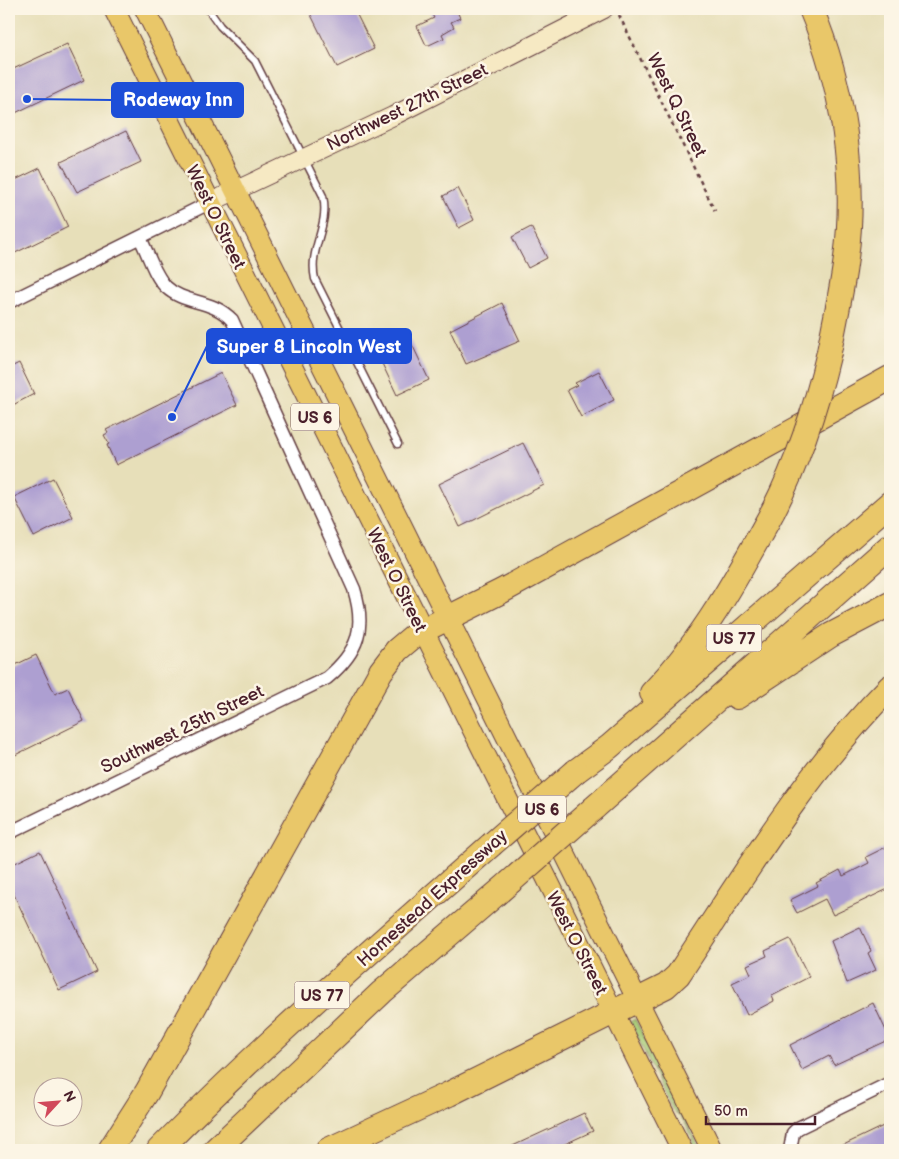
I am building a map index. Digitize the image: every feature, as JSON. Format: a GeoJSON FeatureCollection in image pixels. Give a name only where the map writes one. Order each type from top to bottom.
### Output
{"type":"FeatureCollection","features":[{"type":"Feature","properties":{"kind":"highway"},"geometry":{"type":"LineString","coordinates":[[576,771],[650,696],[694,644],[740,572],[773,512],[785,488],[816,405],[829,352],[846,258],[849,189],[840,104],[831,66],[811,9]]}},
{"type":"Feature","properties":{"kind":"highway"},"geometry":{"type":"LineString","coordinates":[[110,1150],[147,1092],[381,671],[404,643],[422,631],[502,591],[890,378]]}},
{"type":"Feature","properties":{"kind":"highway","name":"US 77"},"geometry":{"type":"LineString","coordinates":[[576,771],[609,747],[890,503]]}},
{"type":"Feature","properties":{"kind":"highway"},"geometry":{"type":"LineString","coordinates":[[600,802],[890,546]]}},
{"type":"Feature","properties":{"kind":"highway","name":"US 77"},"geometry":{"type":"LineString","coordinates":[[600,802],[752,686],[831,635],[890,604]]}},
{"type":"Feature","properties":{"kind":"highway"},"geometry":{"type":"LineString","coordinates":[[328,1150],[449,1094],[666,986],[678,975],[796,798],[832,751],[890,687]]}},
{"type":"Feature","properties":{"kind":"highway","name":"Homestead Expressway"},"geometry":{"type":"LineString","coordinates":[[159,1150],[212,1096],[297,1017],[576,771]]}},
{"type":"Feature","properties":{"kind":"highway","name":"Homestead Expressway"},"geometry":{"type":"LineString","coordinates":[[215,1150],[382,992],[600,802]]}},
{"type":"Feature","properties":{"kind":"main road","name":"West O Street"},"geometry":{"type":"LineString","coordinates":[[114,9],[612,1013],[682,1150]]}},
{"type":"Feature","properties":{"kind":"main road","name":"West O Street"},"geometry":{"type":"LineString","coordinates":[[145,9],[712,1150]]}},
{"type":"Feature","properties":{"kind":"street","name":"Northwest 27th Street"},"geometry":{"type":"LineString","coordinates":[[209,203],[393,116],[604,9]]}},
{"type":"Feature","properties":{"kind":"street"},"geometry":{"type":"LineString","coordinates":[[9,302],[209,203]]}},
{"type":"Feature","properties":{"kind":"street","name":"Southwest 25th Street"},"geometry":{"type":"LineString","coordinates":[[9,833],[327,678],[350,655],[357,639],[360,623],[354,589],[232,320],[215,306],[179,295],[168,288],[162,281],[140,238]]}},
{"type":"Feature","properties":{"kind":"street"},"geometry":{"type":"LineString","coordinates":[[790,1146],[793,1133],[798,1128],[890,1083]]}},
{"type":"Feature","properties":{"kind":"lane"},"geometry":{"type":"LineString","coordinates":[[208,9],[220,26],[255,61],[323,196],[326,209],[312,265],[315,279],[398,444]]}},
{"type":"Feature","properties":{"kind":"path","name":"West Q Street"},"geometry":{"type":"LineString","coordinates":[[616,9],[715,211]]}},
{"type":"Feature","properties":{"kind":"green space"},"geometry":{"type":"Polygon","coordinates":[[[635,1019],[701,1150],[693,1150],[692,1137],[684,1121],[672,1109],[630,1022],[635,1019]]]}},
{"type":"Feature","properties":{"kind":"building"},"geometry":{"type":"Polygon","coordinates":[[[308,9],[354,9],[374,49],[337,67],[308,9]]]}},
{"type":"Feature","properties":{"kind":"building"},"geometry":{"type":"Polygon","coordinates":[[[429,9],[456,9],[460,18],[451,22],[454,27],[442,34],[444,38],[426,45],[417,26],[434,18],[429,9]]]}},
{"type":"Feature","properties":{"kind":"building"},"geometry":{"type":"Polygon","coordinates":[[[67,44],[84,80],[9,116],[9,71],[67,44]]]}},
{"type":"Feature","properties":{"kind":"building"},"geometry":{"type":"Polygon","coordinates":[[[126,131],[141,162],[77,192],[61,162],[126,131]]]}},
{"type":"Feature","properties":{"kind":"building"},"geometry":{"type":"Polygon","coordinates":[[[40,168],[68,227],[9,256],[9,183],[40,168]]]}},
{"type":"Feature","properties":{"kind":"building"},"geometry":{"type":"Polygon","coordinates":[[[458,188],[474,220],[459,228],[443,196],[458,188]]]}},
{"type":"Feature","properties":{"kind":"building"},"geometry":{"type":"Polygon","coordinates":[[[531,227],[547,258],[528,268],[512,237],[531,227]]]}},
{"type":"Feature","properties":{"kind":"building"},"geometry":{"type":"Polygon","coordinates":[[[502,303],[520,341],[466,364],[450,330],[502,303]]]}},
{"type":"Feature","properties":{"kind":"building"},"geometry":{"type":"Polygon","coordinates":[[[409,338],[429,380],[397,395],[377,353],[409,338]]]}},
{"type":"Feature","properties":{"kind":"building"},"geometry":{"type":"Polygon","coordinates":[[[19,363],[34,394],[9,407],[9,368],[19,363]]]}},
{"type":"Feature","properties":{"kind":"building"},"geometry":{"type":"Polygon","coordinates":[[[599,371],[614,400],[581,417],[567,390],[577,385],[575,383],[599,371]]]}},
{"type":"Feature","properties":{"kind":"building"},"geometry":{"type":"Polygon","coordinates":[[[221,373],[237,405],[116,465],[104,435],[108,433],[106,430],[221,373]]]}},
{"type":"Feature","properties":{"kind":"building"},"geometry":{"type":"Polygon","coordinates":[[[523,443],[544,485],[460,527],[439,484],[523,443]]]}},
{"type":"Feature","properties":{"kind":"building"},"geometry":{"type":"Polygon","coordinates":[[[53,478],[73,517],[34,537],[14,497],[53,478]]]}},
{"type":"Feature","properties":{"kind":"building"},"geometry":{"type":"Polygon","coordinates":[[[36,655],[55,694],[68,688],[84,721],[9,758],[9,668],[36,655]]]}},
{"type":"Feature","properties":{"kind":"building"},"geometry":{"type":"Polygon","coordinates":[[[890,845],[890,888],[833,915],[825,899],[797,913],[790,900],[818,886],[816,883],[840,870],[843,876],[869,863],[866,857],[890,845]]]}},
{"type":"Feature","properties":{"kind":"building"},"geometry":{"type":"Polygon","coordinates":[[[40,851],[97,972],[59,990],[9,884],[9,866],[40,851]]]}},
{"type":"Feature","properties":{"kind":"building"},"geometry":{"type":"Polygon","coordinates":[[[860,927],[871,951],[868,953],[876,970],[847,983],[831,941],[860,927]]]}},
{"type":"Feature","properties":{"kind":"building"},"geometry":{"type":"Polygon","coordinates":[[[790,939],[809,977],[772,996],[774,1001],[747,1015],[732,983],[751,974],[747,965],[767,956],[765,951],[790,939]]]}},
{"type":"Feature","properties":{"kind":"building"},"geometry":{"type":"Polygon","coordinates":[[[873,1003],[890,1039],[834,1065],[829,1056],[802,1070],[790,1045],[873,1003]]]}},
{"type":"Feature","properties":{"kind":"building"},"geometry":{"type":"Polygon","coordinates":[[[584,1113],[593,1131],[552,1150],[504,1150],[584,1113]]]}},
{"type":"Feature","properties":{"kind":"building"},"geometry":{"type":"Polygon","coordinates":[[[890,1123],[890,1150],[833,1150],[879,1128],[890,1123]]]}},
{"type":"Feature","properties":{"kind":"place","name":"Rodeway Inn"},"geometry":{"type":"Point","coordinates":[27,99]}},
{"type":"Feature","properties":{"kind":"place","name":"Super 8 Lincoln West"},"geometry":{"type":"Point","coordinates":[172,417]}}]}
